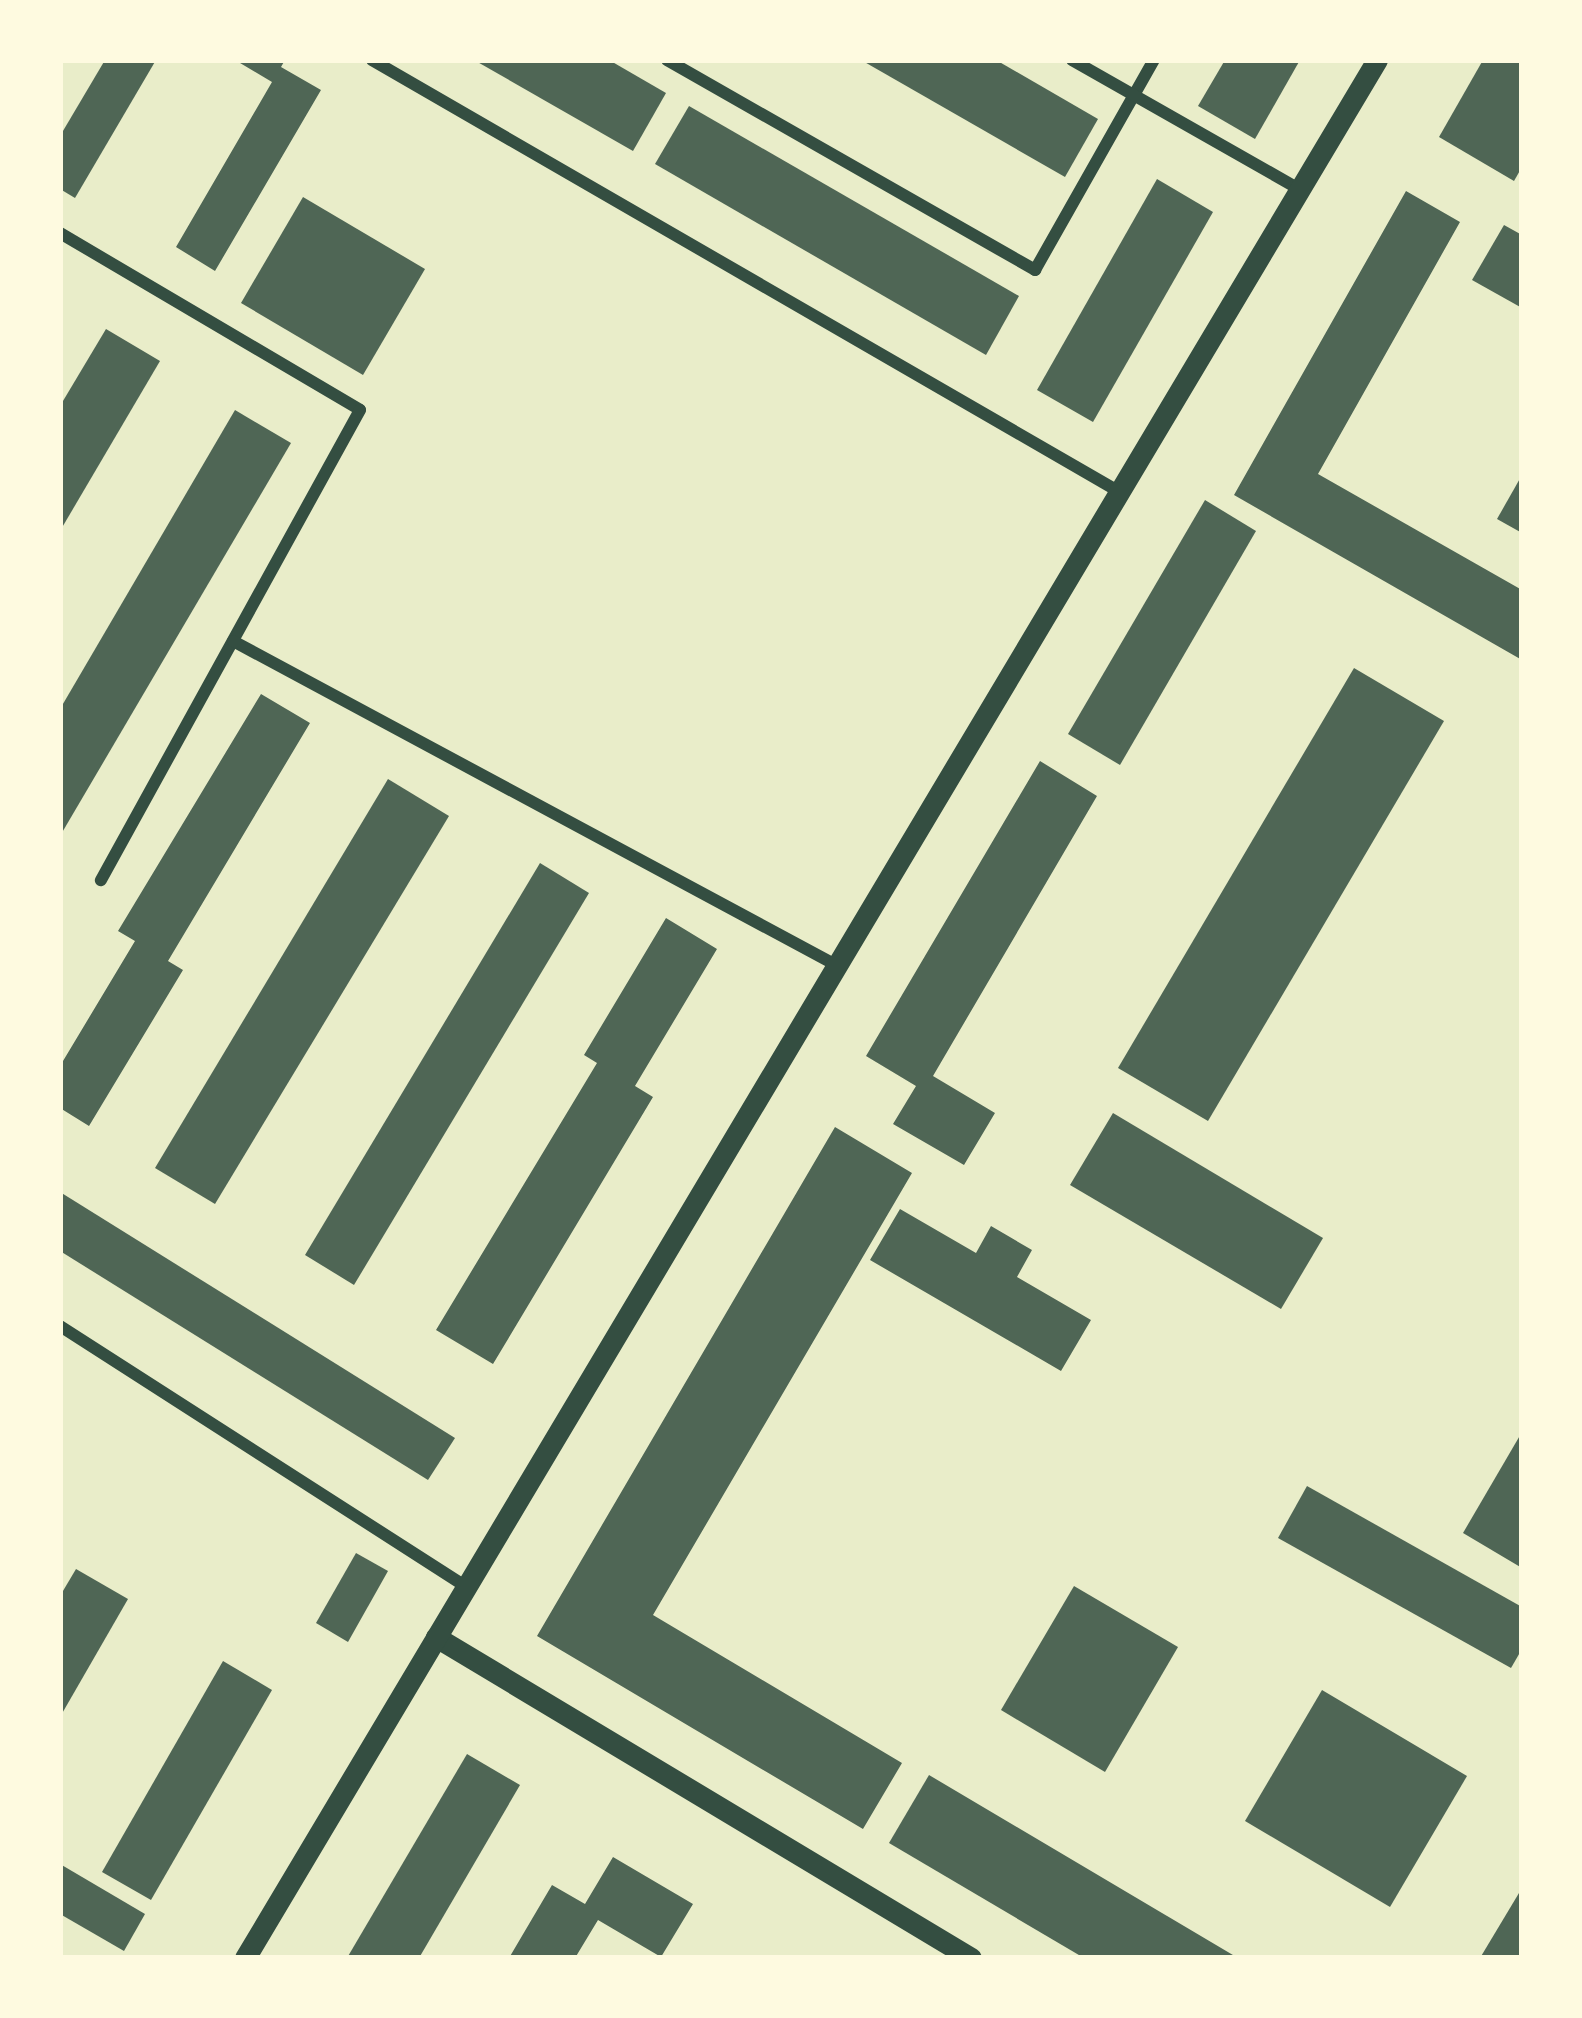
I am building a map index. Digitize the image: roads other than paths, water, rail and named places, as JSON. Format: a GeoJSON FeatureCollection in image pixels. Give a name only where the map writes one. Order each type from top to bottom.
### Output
{"type":"FeatureCollection","features":[{"type":"Feature","properties":{"kind":"street"},"geometry":{"type":"LineString","coordinates":[[372,60],[1118,491]]}},
{"type":"Feature","properties":{"kind":"street"},"geometry":{"type":"LineString","coordinates":[[667,60],[1035,270],[1154,60]]}},
{"type":"Feature","properties":{"kind":"street"},"geometry":{"type":"LineString","coordinates":[[1072,60],[1299,189]]}},
{"type":"Feature","properties":{"kind":"street"},"geometry":{"type":"LineString","coordinates":[[245,1958],[1377,60]]}},
{"type":"Feature","properties":{"kind":"street"},"geometry":{"type":"LineString","coordinates":[[60,233],[360,410],[101,880]]}},
{"type":"Feature","properties":{"kind":"street"},"geometry":{"type":"LineString","coordinates":[[232,641],[836,965]]}},
{"type":"Feature","properties":{"kind":"street"},"geometry":{"type":"LineString","coordinates":[[60,1326],[465,1586]]}},
{"type":"Feature","properties":{"kind":"street"},"geometry":{"type":"LineString","coordinates":[[436,1637],[971,1958]]}}]}
